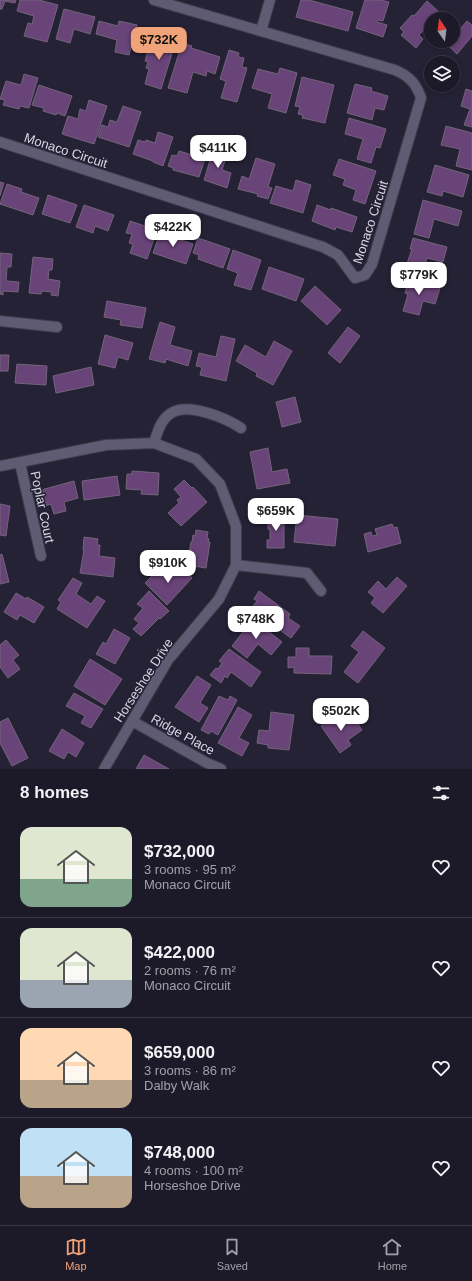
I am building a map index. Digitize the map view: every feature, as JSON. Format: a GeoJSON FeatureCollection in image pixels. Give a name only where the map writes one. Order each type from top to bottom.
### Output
{"type":"FeatureCollection","features":[{"type":"Feature","properties":{"kind":"street","name":"Monaco Circuit"},"geometry":{"type":"LineString","coordinates":[[0,142],[323,247],[338,255],[355,278],[365,275],[372,264],[421,98],[418,89],[406,75],[395,70],[154,0]]}},
{"type":"Feature","properties":{"kind":"street"},"geometry":{"type":"LineString","coordinates":[[261,31],[270,0]]}},
{"type":"Feature","properties":{"kind":"street"},"geometry":{"type":"LineString","coordinates":[[0,321],[57,327]]}},
{"type":"Feature","properties":{"kind":"street"},"geometry":{"type":"LineString","coordinates":[[154,443],[159,426],[174,411],[199,410],[231,421],[241,428]]}},
{"type":"Feature","properties":{"kind":"street","name":"Horseshoe Drive"},"geometry":{"type":"LineString","coordinates":[[0,466],[106,445],[154,443],[196,459],[220,484],[236,526],[236,565],[218,599],[168,660],[104,769]]}},
{"type":"Feature","properties":{"kind":"street","name":"Poplar Court"},"geometry":{"type":"LineString","coordinates":[[20,463],[40,556]]}},
{"type":"Feature","properties":{"kind":"street"},"geometry":{"type":"LineString","coordinates":[[236,565],[307,573],[321,591]]}},
{"type":"Feature","properties":{"kind":"street","name":"Ridge Place"},"geometry":{"type":"LineString","coordinates":[[132,721],[207,763],[221,769]]}},
{"type":"Feature","properties":{"kind":"building"},"geometry":{"type":"Polygon","coordinates":[[[0,0],[16,0],[15,3],[5,1],[2,9],[0,9],[0,0]]]}},
{"type":"Feature","properties":{"kind":"building"},"geometry":{"type":"Polygon","coordinates":[[[20,0],[39,0],[58,5],[47,42],[24,36],[28,23],[32,24],[34,16],[17,11],[20,0]]]}},
{"type":"Feature","properties":{"kind":"building"},"geometry":{"type":"Polygon","coordinates":[[[301,0],[309,0],[353,12],[348,31],[296,17],[301,0]]]}},
{"type":"Feature","properties":{"kind":"building"},"geometry":{"type":"Polygon","coordinates":[[[365,0],[381,0],[389,2],[383,21],[378,20],[377,22],[387,25],[383,37],[356,28],[365,0]]]}},
{"type":"Feature","properties":{"kind":"building"},"geometry":{"type":"Polygon","coordinates":[[[427,1],[439,12],[424,12],[424,30],[419,35],[423,39],[416,48],[401,35],[404,32],[400,28],[412,15],[414,16],[427,1]]]}},
{"type":"Feature","properties":{"kind":"building"},"geometry":{"type":"Polygon","coordinates":[[[64,9],[95,17],[90,34],[74,29],[70,43],[56,39],[64,9]]]}},
{"type":"Feature","properties":{"kind":"building"},"geometry":{"type":"Polygon","coordinates":[[[99,21],[118,26],[119,21],[137,25],[129,55],[115,52],[117,40],[96,34],[99,21]]]}},
{"type":"Feature","properties":{"kind":"building"},"geometry":{"type":"Polygon","coordinates":[[[467,21],[472,25],[472,36],[457,54],[451,48],[460,48],[460,29],[467,21]]]}},
{"type":"Feature","properties":{"kind":"building"},"geometry":{"type":"Polygon","coordinates":[[[159,35],[173,39],[171,46],[174,47],[161,89],[145,84],[149,69],[146,68],[148,62],[145,61],[151,40],[157,42],[159,35]]]}},
{"type":"Feature","properties":{"kind":"building"},"geometry":{"type":"Polygon","coordinates":[[[182,43],[192,46],[191,48],[220,57],[215,74],[207,71],[206,76],[193,72],[187,93],[168,88],[182,43]]]}},
{"type":"Feature","properties":{"kind":"building"},"geometry":{"type":"Polygon","coordinates":[[[229,50],[239,53],[238,57],[244,58],[242,67],[247,68],[237,102],[221,98],[226,81],[220,79],[229,50]]]}},
{"type":"Feature","properties":{"kind":"building"},"geometry":{"type":"Polygon","coordinates":[[[280,68],[297,73],[286,113],[268,108],[272,94],[252,88],[258,69],[278,74],[280,68]]]}},
{"type":"Feature","properties":{"kind":"building"},"geometry":{"type":"Polygon","coordinates":[[[24,74],[38,78],[29,108],[20,106],[19,109],[3,105],[5,100],[0,99],[6,81],[21,85],[24,74]]]}},
{"type":"Feature","properties":{"kind":"building"},"geometry":{"type":"Polygon","coordinates":[[[302,77],[334,85],[325,123],[302,118],[303,115],[298,114],[300,107],[295,106],[302,77]]]}},
{"type":"Feature","properties":{"kind":"building"},"geometry":{"type":"Polygon","coordinates":[[[355,84],[372,88],[371,91],[388,96],[384,110],[375,108],[372,120],[347,113],[355,84]]]}},
{"type":"Feature","properties":{"kind":"building"},"geometry":{"type":"Polygon","coordinates":[[[39,85],[72,96],[65,116],[43,111],[44,108],[32,105],[39,85]]]}},
{"type":"Feature","properties":{"kind":"building"},"geometry":{"type":"Polygon","coordinates":[[[466,89],[472,91],[472,127],[464,125],[470,109],[461,106],[466,89]]]}},
{"type":"Feature","properties":{"kind":"building"},"geometry":{"type":"Polygon","coordinates":[[[89,100],[107,106],[94,144],[62,134],[68,116],[78,119],[80,109],[86,111],[89,100]]]}},
{"type":"Feature","properties":{"kind":"building"},"geometry":{"type":"Polygon","coordinates":[[[123,106],[141,112],[129,147],[98,137],[102,125],[108,127],[110,120],[117,122],[123,106]]]}},
{"type":"Feature","properties":{"kind":"building"},"geometry":{"type":"Polygon","coordinates":[[[349,118],[386,129],[380,148],[376,147],[371,163],[357,159],[363,139],[345,134],[349,118]]]}},
{"type":"Feature","properties":{"kind":"building"},"geometry":{"type":"Polygon","coordinates":[[[446,126],[472,133],[472,170],[456,166],[460,149],[441,145],[446,126]]]}},
{"type":"Feature","properties":{"kind":"building"},"geometry":{"type":"Polygon","coordinates":[[[158,132],[173,137],[163,166],[133,154],[138,140],[145,142],[146,140],[155,143],[158,132]]]}},
{"type":"Feature","properties":{"kind":"building"},"geometry":{"type":"Polygon","coordinates":[[[214,147],[228,151],[222,170],[231,173],[227,188],[204,180],[214,147]]]}},
{"type":"Feature","properties":{"kind":"building"},"geometry":{"type":"Polygon","coordinates":[[[179,151],[205,159],[199,177],[173,170],[173,168],[168,166],[172,155],[177,156],[179,151]]]}},
{"type":"Feature","properties":{"kind":"building"},"geometry":{"type":"Polygon","coordinates":[[[256,158],[275,164],[268,187],[272,188],[268,199],[257,196],[258,194],[238,189],[242,176],[249,179],[256,158]]]}},
{"type":"Feature","properties":{"kind":"building"},"geometry":{"type":"Polygon","coordinates":[[[339,159],[376,171],[365,204],[353,200],[356,190],[343,185],[345,179],[333,175],[339,159]]]}},
{"type":"Feature","properties":{"kind":"building"},"geometry":{"type":"Polygon","coordinates":[[[435,165],[469,175],[463,197],[443,191],[442,196],[427,192],[435,165]]]}},
{"type":"Feature","properties":{"kind":"building"},"geometry":{"type":"Polygon","coordinates":[[[296,180],[311,185],[303,213],[270,203],[276,186],[293,191],[296,180]]]}},
{"type":"Feature","properties":{"kind":"building"},"geometry":{"type":"Polygon","coordinates":[[[0,182],[4,183],[0,196],[0,182]]]}},
{"type":"Feature","properties":{"kind":"building"},"geometry":{"type":"Polygon","coordinates":[[[7,184],[22,189],[21,192],[39,198],[33,215],[0,204],[7,184]]]}},
{"type":"Feature","properties":{"kind":"building"},"geometry":{"type":"Polygon","coordinates":[[[48,195],[77,205],[70,223],[42,214],[48,195]]]}},
{"type":"Feature","properties":{"kind":"building"},"geometry":{"type":"Polygon","coordinates":[[[423,200],[462,211],[458,226],[434,219],[429,238],[414,234],[423,200]]]}},
{"type":"Feature","properties":{"kind":"building"},"geometry":{"type":"Polygon","coordinates":[[[84,205],[114,215],[108,231],[95,226],[93,233],[76,227],[84,205]]]}},
{"type":"Feature","properties":{"kind":"building"},"geometry":{"type":"Polygon","coordinates":[[[317,205],[357,217],[352,232],[336,227],[335,230],[312,221],[317,205]]]}},
{"type":"Feature","properties":{"kind":"building"},"geometry":{"type":"Polygon","coordinates":[[[130,221],[145,226],[146,223],[158,227],[147,259],[130,253],[133,244],[129,243],[132,234],[126,233],[130,221]]]}},
{"type":"Feature","properties":{"kind":"building"},"geometry":{"type":"Polygon","coordinates":[[[160,233],[193,244],[186,264],[153,253],[160,233]]]}},
{"type":"Feature","properties":{"kind":"building"},"geometry":{"type":"Polygon","coordinates":[[[198,238],[230,249],[223,268],[198,259],[199,255],[193,253],[198,238]]]}},
{"type":"Feature","properties":{"kind":"building"},"geometry":{"type":"Polygon","coordinates":[[[413,238],[447,247],[443,262],[427,258],[425,264],[440,268],[437,280],[404,272],[412,249],[410,249],[413,238]]]}},
{"type":"Feature","properties":{"kind":"building"},"geometry":{"type":"Polygon","coordinates":[[[233,250],[261,260],[251,290],[234,285],[238,273],[227,269],[233,250]]]}},
{"type":"Feature","properties":{"kind":"building"},"geometry":{"type":"Polygon","coordinates":[[[0,253],[12,254],[11,267],[7,267],[6,281],[19,282],[18,292],[3,291],[3,295],[0,294],[0,253]]]}},
{"type":"Feature","properties":{"kind":"building"},"geometry":{"type":"Polygon","coordinates":[[[33,257],[53,259],[52,270],[49,270],[48,279],[60,281],[58,296],[51,295],[52,292],[42,291],[41,294],[29,293],[33,257]]]}},
{"type":"Feature","properties":{"kind":"building"},"geometry":{"type":"Polygon","coordinates":[[[269,267],[304,279],[296,301],[262,289],[269,267]]]}},
{"type":"Feature","properties":{"kind":"building"},"geometry":{"type":"Polygon","coordinates":[[[409,279],[440,288],[435,304],[423,301],[419,315],[403,311],[408,294],[405,293],[409,279]]]}},
{"type":"Feature","properties":{"kind":"building"},"geometry":{"type":"Polygon","coordinates":[[[315,286],[341,310],[327,325],[301,301],[315,286]]]}},
{"type":"Feature","properties":{"kind":"building"},"geometry":{"type":"Polygon","coordinates":[[[107,301],[146,308],[142,328],[120,325],[121,320],[104,317],[107,301]]]}},
{"type":"Feature","properties":{"kind":"building"},"geometry":{"type":"Polygon","coordinates":[[[160,322],[175,327],[170,345],[192,351],[188,366],[166,359],[165,363],[149,359],[160,322]]]}},
{"type":"Feature","properties":{"kind":"building"},"geometry":{"type":"Polygon","coordinates":[[[348,327],[360,336],[340,363],[328,353],[348,327]]]}},
{"type":"Feature","properties":{"kind":"building"},"geometry":{"type":"Polygon","coordinates":[[[105,335],[133,343],[128,360],[118,357],[115,368],[98,364],[105,335]]]}},
{"type":"Feature","properties":{"kind":"building"},"geometry":{"type":"Polygon","coordinates":[[[221,336],[235,339],[226,381],[200,375],[202,367],[196,366],[199,353],[216,357],[221,336]]]}},
{"type":"Feature","properties":{"kind":"building"},"geometry":{"type":"Polygon","coordinates":[[[274,341],[292,351],[273,385],[256,376],[257,373],[236,361],[245,345],[266,357],[274,341]]]}},
{"type":"Feature","properties":{"kind":"building"},"geometry":{"type":"Polygon","coordinates":[[[0,355],[9,355],[8,371],[0,371],[0,355]]]}},
{"type":"Feature","properties":{"kind":"building"},"geometry":{"type":"Polygon","coordinates":[[[17,364],[47,366],[46,385],[15,383],[17,364]]]}},
{"type":"Feature","properties":{"kind":"building"},"geometry":{"type":"Polygon","coordinates":[[[91,367],[94,385],[56,393],[53,376],[91,367]]]}},
{"type":"Feature","properties":{"kind":"building"},"geometry":{"type":"Polygon","coordinates":[[[295,397],[301,422],[282,427],[276,402],[295,397]]]}},
{"type":"Feature","properties":{"kind":"building"},"geometry":{"type":"Polygon","coordinates":[[[268,448],[272,472],[287,469],[290,483],[257,489],[250,452],[268,448]]]}},
{"type":"Feature","properties":{"kind":"building"},"geometry":{"type":"Polygon","coordinates":[[[132,471],[159,473],[158,495],[141,494],[142,490],[126,489],[127,474],[132,474],[132,471]]]}},
{"type":"Feature","properties":{"kind":"building"},"geometry":{"type":"Polygon","coordinates":[[[117,476],[120,495],[84,500],[82,481],[117,476]]]}},
{"type":"Feature","properties":{"kind":"building"},"geometry":{"type":"Polygon","coordinates":[[[184,480],[207,502],[181,526],[168,513],[179,503],[177,500],[181,497],[174,489],[184,480]]]}},
{"type":"Feature","properties":{"kind":"building"},"geometry":{"type":"Polygon","coordinates":[[[74,481],[78,498],[64,502],[66,511],[54,514],[51,504],[45,506],[41,490],[74,481]]]}},
{"type":"Feature","properties":{"kind":"building"},"geometry":{"type":"Polygon","coordinates":[[[0,504],[10,506],[6,536],[0,535],[0,504]]]}},
{"type":"Feature","properties":{"kind":"building"},"geometry":{"type":"Polygon","coordinates":[[[297,515],[338,519],[335,546],[294,542],[297,515]]]}},
{"type":"Feature","properties":{"kind":"building"},"geometry":{"type":"Polygon","coordinates":[[[268,516],[284,516],[284,548],[267,548],[267,540],[270,540],[268,516]]]}},
{"type":"Feature","properties":{"kind":"building"},"geometry":{"type":"Polygon","coordinates":[[[392,524],[394,528],[397,527],[401,543],[368,552],[364,534],[371,532],[372,536],[377,535],[375,529],[392,524]]]}},
{"type":"Feature","properties":{"kind":"building"},"geometry":{"type":"Polygon","coordinates":[[[196,530],[208,532],[207,538],[209,539],[208,542],[210,542],[206,568],[187,565],[191,542],[193,535],[195,536],[196,530]]]}},
{"type":"Feature","properties":{"kind":"building"},"geometry":{"type":"Polygon","coordinates":[[[84,537],[98,539],[97,545],[100,545],[99,556],[115,558],[113,577],[80,573],[84,550],[84,537]]]}},
{"type":"Feature","properties":{"kind":"building"},"geometry":{"type":"Polygon","coordinates":[[[2,554],[9,582],[0,584],[0,555],[2,554]]]}},
{"type":"Feature","properties":{"kind":"building"},"geometry":{"type":"Polygon","coordinates":[[[181,568],[192,578],[167,605],[145,583],[156,572],[161,577],[167,570],[172,575],[181,568]]]}},
{"type":"Feature","properties":{"kind":"building"},"geometry":{"type":"Polygon","coordinates":[[[397,577],[407,586],[383,613],[371,603],[375,598],[368,592],[378,581],[386,589],[397,577]]]}},
{"type":"Feature","properties":{"kind":"building"},"geometry":{"type":"Polygon","coordinates":[[[73,578],[82,583],[76,594],[91,604],[97,596],[105,601],[87,628],[57,609],[61,602],[58,600],[73,578]]]}},
{"type":"Feature","properties":{"kind":"building"},"geometry":{"type":"Polygon","coordinates":[[[149,591],[169,611],[160,619],[159,618],[141,636],[133,629],[139,623],[134,619],[143,608],[137,604],[149,591]]]}},
{"type":"Feature","properties":{"kind":"building"},"geometry":{"type":"Polygon","coordinates":[[[259,591],[290,614],[288,618],[300,626],[291,638],[260,616],[257,619],[248,613],[257,601],[254,599],[259,591]]]}},
{"type":"Feature","properties":{"kind":"building"},"geometry":{"type":"Polygon","coordinates":[[[16,593],[26,599],[27,597],[44,607],[34,623],[20,615],[17,620],[4,612],[16,593]]]}},
{"type":"Feature","properties":{"kind":"building"},"geometry":{"type":"Polygon","coordinates":[[[253,619],[282,642],[271,655],[258,644],[247,658],[232,646],[253,619]]]}},
{"type":"Feature","properties":{"kind":"building"},"geometry":{"type":"Polygon","coordinates":[[[114,629],[130,638],[115,664],[96,654],[103,642],[106,644],[114,629]]]}},
{"type":"Feature","properties":{"kind":"building"},"geometry":{"type":"Polygon","coordinates":[[[363,631],[385,648],[358,683],[344,672],[359,652],[351,646],[363,631]]]}},
{"type":"Feature","properties":{"kind":"building"},"geometry":{"type":"Polygon","coordinates":[[[6,640],[19,655],[13,660],[20,669],[8,678],[0,667],[0,645],[6,640]]]}},
{"type":"Feature","properties":{"kind":"building"},"geometry":{"type":"Polygon","coordinates":[[[296,648],[309,648],[309,656],[332,656],[331,674],[294,673],[294,667],[288,668],[288,657],[296,657],[296,648]]]}},
{"type":"Feature","properties":{"kind":"building"},"geometry":{"type":"Polygon","coordinates":[[[229,649],[261,672],[251,687],[231,672],[227,678],[225,676],[221,683],[210,675],[216,668],[218,669],[222,663],[219,661],[229,649]]]}},
{"type":"Feature","properties":{"kind":"building"},"geometry":{"type":"Polygon","coordinates":[[[90,659],[122,679],[105,705],[74,686],[90,659]]]}},
{"type":"Feature","properties":{"kind":"building"},"geometry":{"type":"Polygon","coordinates":[[[197,676],[211,685],[200,703],[208,708],[199,722],[175,707],[197,676]]]}},
{"type":"Feature","properties":{"kind":"building"},"geometry":{"type":"Polygon","coordinates":[[[74,693],[103,709],[91,728],[81,723],[85,716],[66,706],[74,693]]]}},
{"type":"Feature","properties":{"kind":"building"},"geometry":{"type":"Polygon","coordinates":[[[219,696],[228,700],[230,696],[237,700],[218,735],[211,731],[209,734],[201,730],[219,696]]]}},
{"type":"Feature","properties":{"kind":"building"},"geometry":{"type":"Polygon","coordinates":[[[238,707],[252,715],[239,738],[249,743],[242,756],[218,743],[238,707]]]}},
{"type":"Feature","properties":{"kind":"building"},"geometry":{"type":"Polygon","coordinates":[[[271,712],[294,715],[289,750],[268,748],[268,745],[257,743],[259,730],[269,731],[271,712]]]}},
{"type":"Feature","properties":{"kind":"building"},"geometry":{"type":"Polygon","coordinates":[[[337,714],[343,723],[353,717],[362,730],[348,740],[351,745],[340,753],[321,726],[337,714]]]}},
{"type":"Feature","properties":{"kind":"building"},"geometry":{"type":"Polygon","coordinates":[[[8,718],[28,758],[12,766],[0,743],[0,722],[8,718]]]}},
{"type":"Feature","properties":{"kind":"building"},"geometry":{"type":"Polygon","coordinates":[[[62,729],[84,743],[76,757],[68,752],[64,759],[49,751],[62,729]]]}},
{"type":"Feature","properties":{"kind":"building"},"geometry":{"type":"Polygon","coordinates":[[[144,755],[169,769],[136,769],[144,755]]]}}]}
